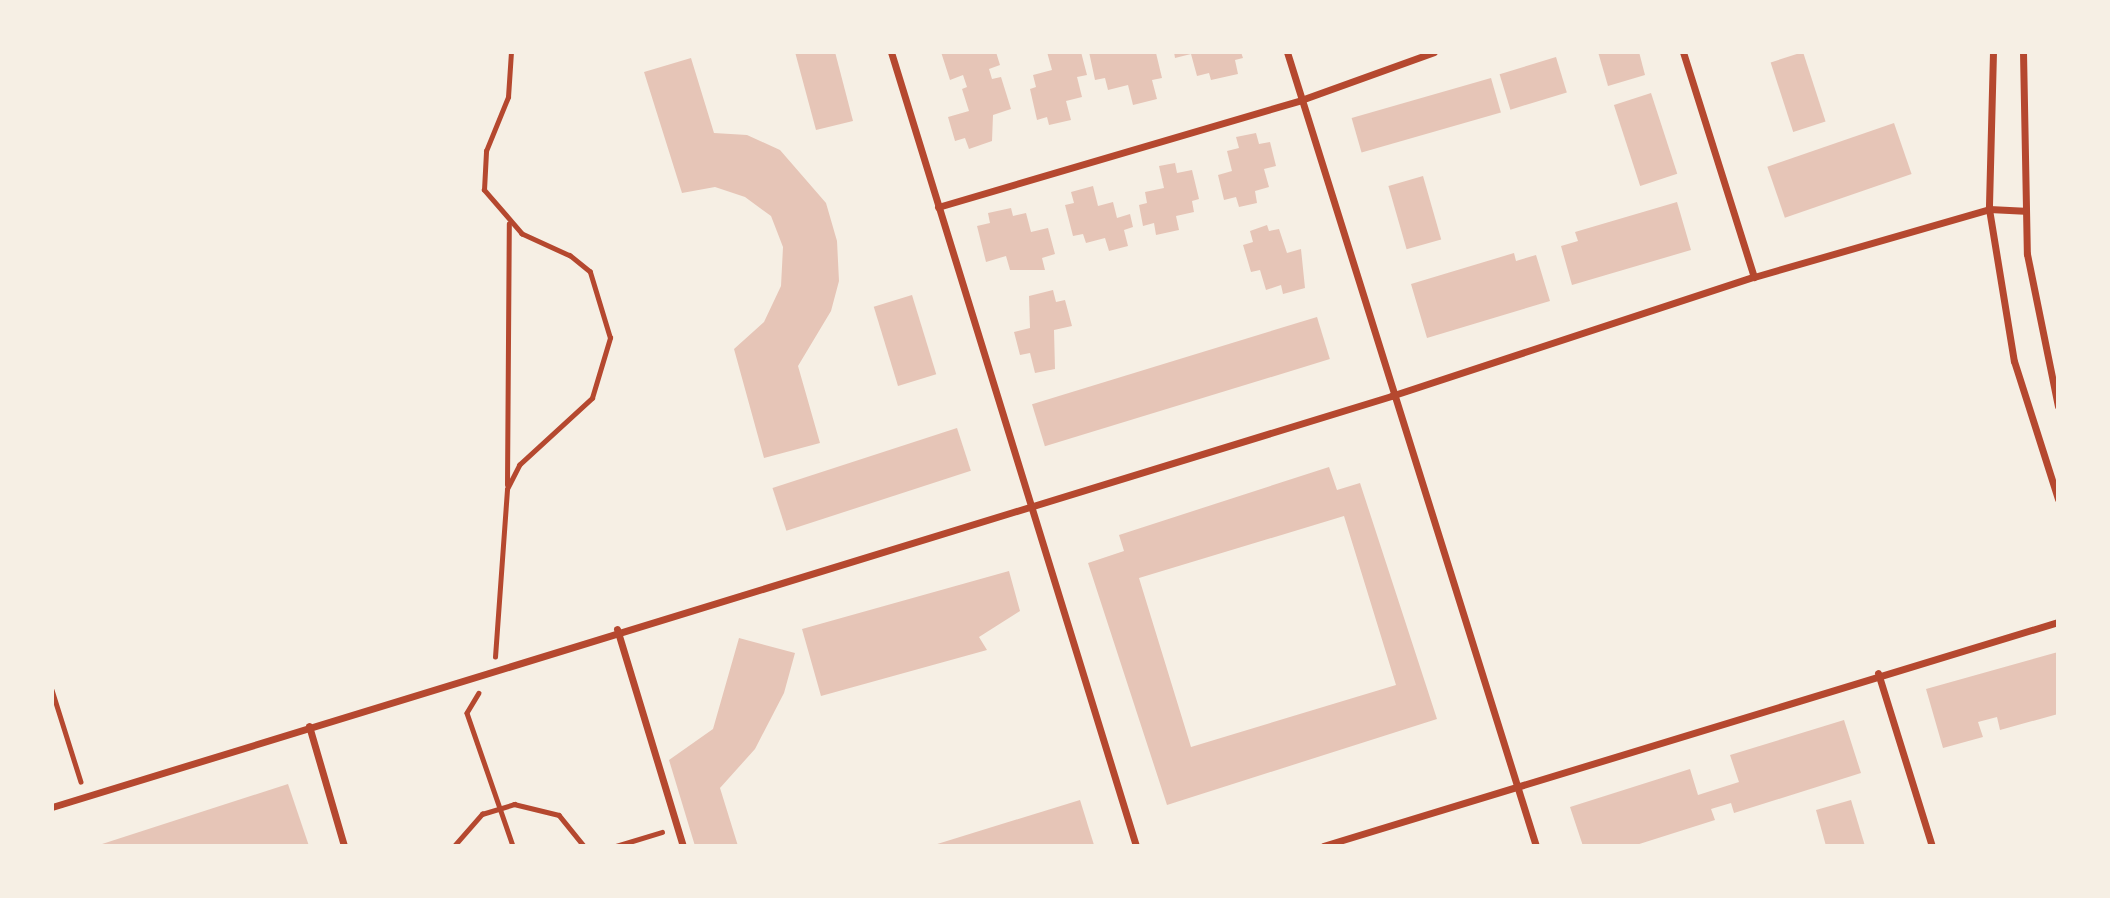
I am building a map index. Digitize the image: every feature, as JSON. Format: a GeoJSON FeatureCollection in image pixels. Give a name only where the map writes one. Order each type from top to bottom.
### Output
{"type":"FeatureCollection","features":[{"type":"Feature","properties":{"kind":"street"},"geometry":{"type":"LineString","coordinates":[[891,52],[1029,506],[1136,845]]}},
{"type":"Feature","properties":{"kind":"street"},"geometry":{"type":"LineString","coordinates":[[1287,52],[1391,396],[1536,845]]}},
{"type":"Feature","properties":{"kind":"street"},"geometry":{"type":"LineString","coordinates":[[938,208],[1301,100],[1434,52]]}},
{"type":"Feature","properties":{"kind":"street"},"geometry":{"type":"LineString","coordinates":[[1683,52],[1754,277]]}},
{"type":"Feature","properties":{"kind":"street"},"geometry":{"type":"LineString","coordinates":[[1993,52],[1989,209],[2014,361],[2057,499]]}},
{"type":"Feature","properties":{"kind":"street"},"geometry":{"type":"LineString","coordinates":[[2023,52],[2024,211],[2057,406]]}},
{"type":"Feature","properties":{"kind":"street"},"geometry":{"type":"LineString","coordinates":[[52,807],[617,629],[1391,396],[1754,277],[1989,209],[2024,211]]}},
{"type":"Feature","properties":{"kind":"street"},"geometry":{"type":"LineString","coordinates":[[1323,845],[1878,673],[2057,622]]}},
{"type":"Feature","properties":{"kind":"street"},"geometry":{"type":"LineString","coordinates":[[617,629],[684,845]]}},
{"type":"Feature","properties":{"kind":"street"},"geometry":{"type":"LineString","coordinates":[[1878,673],[1932,845]]}},
{"type":"Feature","properties":{"kind":"street"},"geometry":{"type":"LineString","coordinates":[[309,726],[344,845]]}},
{"type":"Feature","properties":{"kind":"path"},"geometry":{"type":"LineString","coordinates":[[507,489],[519,465],[592,398],[610,338],[590,272],[509,223],[484,190],[486,151],[508,97],[510,52]]}},
{"type":"Feature","properties":{"kind":"path"},"geometry":{"type":"LineString","coordinates":[[509,223],[507,489],[494,668],[467,713],[513,845]]}},
{"type":"Feature","properties":{"kind":"path"},"geometry":{"type":"LineString","coordinates":[[52,691],[85,796]]}},
{"type":"Feature","properties":{"kind":"path"},"geometry":{"type":"LineString","coordinates":[[454,845],[468,825],[498,807],[545,808],[572,826],[584,845]]}},
{"type":"Feature","properties":{"kind":"path"},"geometry":{"type":"LineString","coordinates":[[616,845],[678,828]]}},
{"type":"Feature","properties":{"kind":"building"},"geometry":{"type":"Polygon","coordinates":[[[795,52],[835,52],[853,121],[816,130],[795,52]]]}},
{"type":"Feature","properties":{"kind":"building"},"geometry":{"type":"Polygon","coordinates":[[[941,52],[996,52],[1000,65],[989,69],[992,79],[1001,77],[1011,109],[993,115],[992,141],[969,149],[965,138],[955,141],[948,117],[969,111],[962,89],[967,87],[963,75],[950,80],[941,52]]]}},
{"type":"Feature","properties":{"kind":"building"},"geometry":{"type":"Polygon","coordinates":[[[1047,52],[1081,52],[1087,75],[1077,77],[1082,97],[1066,101],[1071,120],[1049,125],[1047,117],[1037,120],[1030,89],[1036,87],[1033,75],[1052,70],[1047,52]]]}},
{"type":"Feature","properties":{"kind":"building"},"geometry":{"type":"Polygon","coordinates":[[[1089,52],[1156,53],[1162,78],[1152,80],[1157,99],[1133,105],[1128,85],[1108,90],[1105,78],[1095,80],[1089,52]]]}},
{"type":"Feature","properties":{"kind":"building"},"geometry":{"type":"Polygon","coordinates":[[[1174,52],[1241,52],[1243,58],[1235,60],[1238,74],[1211,80],[1209,73],[1197,76],[1191,54],[1175,58],[1174,52]]]}},
{"type":"Feature","properties":{"kind":"building"},"geometry":{"type":"Polygon","coordinates":[[[1598,52],[1639,52],[1645,75],[1608,86],[1598,52]]]}},
{"type":"Feature","properties":{"kind":"building"},"geometry":{"type":"Polygon","coordinates":[[[1803,52],[1826,121],[1793,132],[1771,63],[1803,52]]]}},
{"type":"Feature","properties":{"kind":"building"},"geometry":{"type":"Polygon","coordinates":[[[1556,57],[1567,92],[1510,110],[1500,74],[1556,57]]]}},
{"type":"Feature","properties":{"kind":"building"},"geometry":{"type":"Polygon","coordinates":[[[691,58],[714,133],[747,135],[780,150],[826,203],[837,241],[839,281],[831,311],[798,366],[820,443],[764,458],[734,349],[764,322],[781,286],[783,247],[771,216],[745,197],[715,187],[682,193],[644,72],[691,58]]]}},
{"type":"Feature","properties":{"kind":"building"},"geometry":{"type":"Polygon","coordinates":[[[1491,78],[1501,113],[1362,153],[1352,118],[1491,78]]]}},
{"type":"Feature","properties":{"kind":"building"},"geometry":{"type":"Polygon","coordinates":[[[1651,93],[1677,174],[1640,186],[1614,105],[1651,93]]]}},
{"type":"Feature","properties":{"kind":"building"},"geometry":{"type":"Polygon","coordinates":[[[1894,123],[1912,174],[1785,218],[1767,167],[1894,123]]]}},
{"type":"Feature","properties":{"kind":"building"},"geometry":{"type":"Polygon","coordinates":[[[1256,133],[1259,144],[1270,142],[1276,166],[1264,169],[1269,187],[1255,191],[1257,203],[1239,207],[1236,197],[1224,200],[1218,175],[1232,171],[1227,151],[1239,148],[1236,137],[1256,133]]]}},
{"type":"Feature","properties":{"kind":"building"},"geometry":{"type":"Polygon","coordinates":[[[1175,163],[1177,173],[1192,170],[1199,199],[1192,201],[1194,212],[1176,216],[1179,230],[1156,235],[1154,223],[1143,226],[1139,205],[1147,203],[1145,192],[1164,188],[1159,166],[1175,163]]]}},
{"type":"Feature","properties":{"kind":"building"},"geometry":{"type":"Polygon","coordinates":[[[1423,176],[1441,239],[1407,249],[1388,186],[1423,176]]]}},
{"type":"Feature","properties":{"kind":"building"},"geometry":{"type":"Polygon","coordinates":[[[1093,186],[1098,206],[1113,202],[1117,218],[1130,214],[1133,227],[1124,230],[1128,246],[1109,251],[1105,238],[1086,243],[1083,234],[1073,236],[1065,205],[1074,203],[1071,192],[1093,186]]]}},
{"type":"Feature","properties":{"kind":"building"},"geometry":{"type":"Polygon","coordinates":[[[1677,202],[1691,250],[1572,285],[1561,246],[1578,241],[1575,232],[1677,202]]]}},
{"type":"Feature","properties":{"kind":"building"},"geometry":{"type":"Polygon","coordinates":[[[1011,208],[1013,216],[1026,213],[1031,232],[1048,228],[1055,254],[1042,258],[1045,270],[1010,270],[1006,256],[986,262],[977,226],[990,223],[988,213],[1011,208]]]}},
{"type":"Feature","properties":{"kind":"building"},"geometry":{"type":"Polygon","coordinates":[[[1267,225],[1269,231],[1279,229],[1287,253],[1301,249],[1305,288],[1283,294],[1281,285],[1266,290],[1260,270],[1251,272],[1243,245],[1253,242],[1250,231],[1267,225]]]}},
{"type":"Feature","properties":{"kind":"building"},"geometry":{"type":"Polygon","coordinates":[[[1514,253],[1516,261],[1536,255],[1550,301],[1427,338],[1411,284],[1514,253]]]}},
{"type":"Feature","properties":{"kind":"building"},"geometry":{"type":"Polygon","coordinates":[[[1053,290],[1056,302],[1065,300],[1072,326],[1054,330],[1055,369],[1035,373],[1030,353],[1020,355],[1014,332],[1030,328],[1029,296],[1053,290]]]}},
{"type":"Feature","properties":{"kind":"building"},"geometry":{"type":"Polygon","coordinates":[[[912,295],[936,374],[898,386],[874,307],[912,295]]]}},
{"type":"Feature","properties":{"kind":"building"},"geometry":{"type":"Polygon","coordinates":[[[1317,317],[1330,359],[1045,446],[1032,404],[1317,317]]]}},
{"type":"Feature","properties":{"kind":"building"},"geometry":{"type":"Polygon","coordinates":[[[957,428],[971,471],[786,531],[772,488],[957,428]]]}},
{"type":"Feature","properties":{"kind":"building"},"geometry":{"type":"Polygon","coordinates":[[[1329,467],[1337,490],[1360,483],[1437,719],[1167,805],[1088,563],[1124,551],[1119,535],[1329,467]],[[1344,516],[1139,578],[1191,747],[1396,685],[1344,516]]]}},
{"type":"Feature","properties":{"kind":"building"},"geometry":{"type":"Polygon","coordinates":[[[1009,571],[1020,611],[979,637],[987,650],[821,696],[802,629],[1009,571]]]}},
{"type":"Feature","properties":{"kind":"building"},"geometry":{"type":"Polygon","coordinates":[[[739,638],[795,653],[784,693],[755,749],[720,788],[738,846],[695,846],[669,760],[713,729],[739,638]]]}},
{"type":"Feature","properties":{"kind":"building"},"geometry":{"type":"Polygon","coordinates":[[[2058,652],[2058,714],[2000,730],[1997,717],[1978,722],[1983,737],[1943,748],[1926,689],[2058,652]]]}},
{"type":"Feature","properties":{"kind":"building"},"geometry":{"type":"Polygon","coordinates":[[[1844,720],[1861,773],[1734,813],[1731,803],[1711,809],[1715,820],[1633,846],[1583,846],[1570,807],[1690,769],[1698,795],[1739,782],[1730,755],[1844,720]]]}},
{"type":"Feature","properties":{"kind":"building"},"geometry":{"type":"Polygon","coordinates":[[[288,784],[309,846],[99,846],[99,845],[288,784]]]}},
{"type":"Feature","properties":{"kind":"building"},"geometry":{"type":"Polygon","coordinates":[[[1080,800],[1094,845],[934,846],[934,845],[1080,800]]]}},
{"type":"Feature","properties":{"kind":"building"},"geometry":{"type":"Polygon","coordinates":[[[1851,800],[1865,846],[1826,846],[1816,810],[1851,800]]]}}]}
